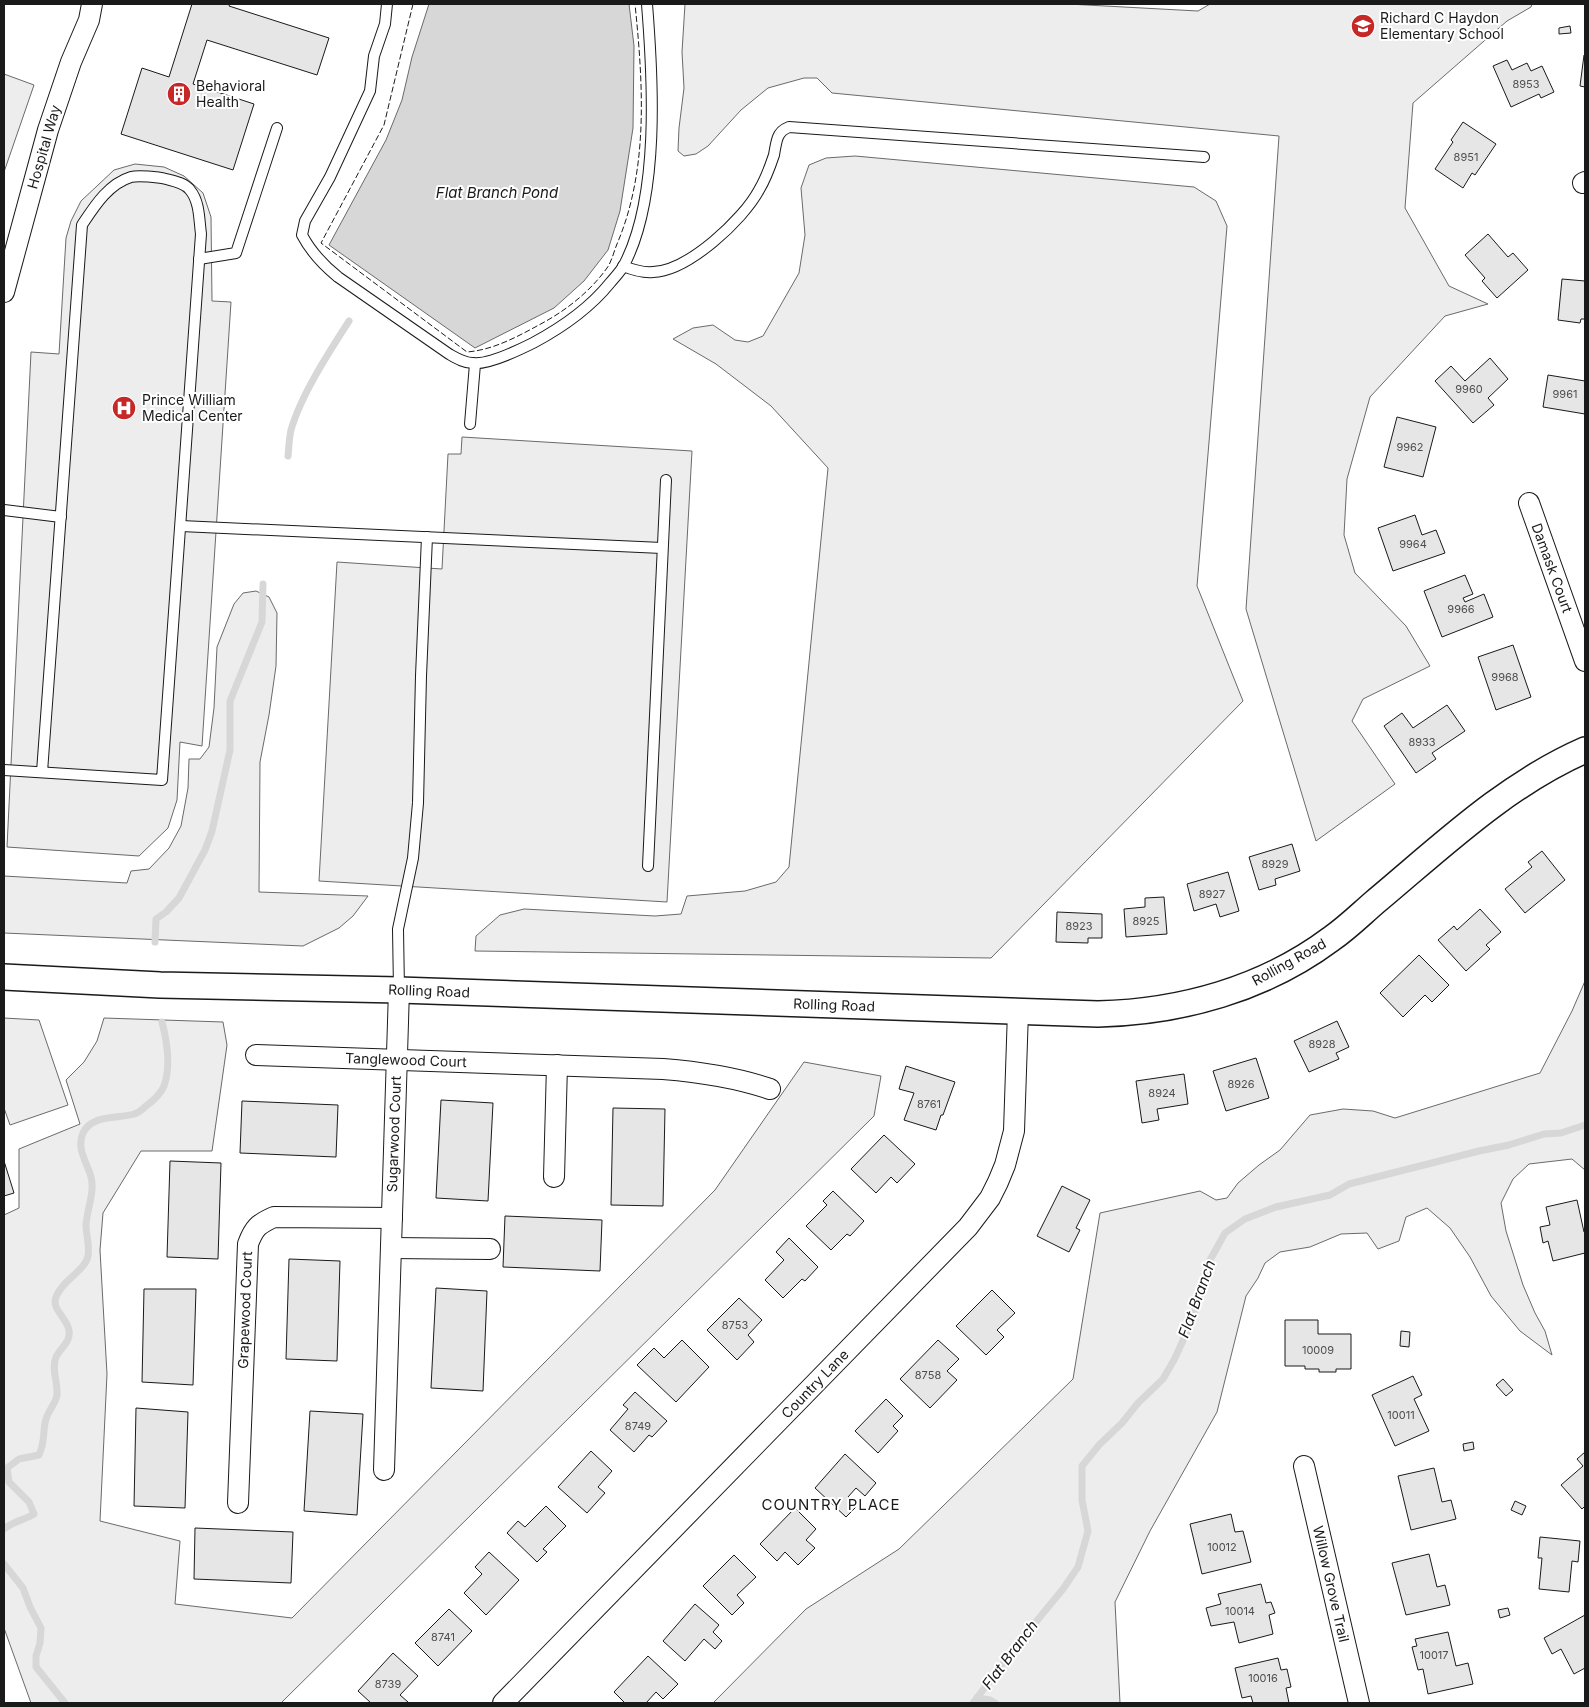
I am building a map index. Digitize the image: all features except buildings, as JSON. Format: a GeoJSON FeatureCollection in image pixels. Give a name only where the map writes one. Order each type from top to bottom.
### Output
{"type":"FeatureCollection","features":[{"type":"Feature","properties":{"kind":"street","name":"Hospital Way"},"geometry":{"type":"LineString","coordinates":[[4,289],[48,130],[92,4]]}},
{"type":"Feature","properties":{"kind":"street","name":"Damask Court"},"geometry":{"type":"LineString","coordinates":[[1529,503],[1585,660]]}},
{"type":"Feature","properties":{"kind":"street","name":"Rolling Road"},"geometry":{"type":"LineString","coordinates":[[4,977],[160,985],[399,990],[1018,1011],[1125,1013],[1171,1007],[1198,1001],[1251,984],[1292,964],[1331,939],[1480,813],[1523,783],[1585,750]]}},
{"type":"Feature","properties":{"kind":"street","name":"Sugarwood Court"},"geometry":{"type":"LineString","coordinates":[[384,1470],[399,990]]}},
{"type":"Feature","properties":{"kind":"street","name":"Country Lane"},"geometry":{"type":"LineString","coordinates":[[503,1703],[968,1227],[980,1212],[990,1198],[1005,1165],[1014,1130],[1018,1011]]}},
{"type":"Feature","properties":{"kind":"street","name":"Tanglewood Court"},"geometry":{"type":"LineString","coordinates":[[256,1055],[663,1069],[694,1072],[748,1082],[770,1089]]}},
{"type":"Feature","properties":{"kind":"street"},"geometry":{"type":"LineString","coordinates":[[554,1177],[557,1065]]}},
{"type":"Feature","properties":{"kind":"street","name":"Grapewood Court"},"geometry":{"type":"LineString","coordinates":[[238,1503],[248,1244],[253,1231],[262,1222],[274,1217],[392,1218]]}},
{"type":"Feature","properties":{"kind":"street"},"geometry":{"type":"LineString","coordinates":[[391,1248],[490,1249]]}},
{"type":"Feature","properties":{"kind":"street","name":"Willow Grove Trail"},"geometry":{"type":"LineString","coordinates":[[1304,1466],[1359,1703]]}},
{"type":"Feature","properties":{"kind":"lane"},"geometry":{"type":"LineString","coordinates":[[387,4],[385,24],[374,56],[370,91],[330,177],[305,220],[302,235],[309,249],[320,263],[338,277],[449,354],[462,361],[475,364],[513,353],[570,322],[597,299],[624,266],[632,247],[642,211],[648,171],[651,127],[648,4]]}},
{"type":"Feature","properties":{"kind":"lane"},"geometry":{"type":"LineString","coordinates":[[624,266],[638,271],[654,272],[674,267],[700,251],[733,224],[748,207],[759,190],[771,163],[778,137],[783,130],[789,127],[1204,157]]}},
{"type":"Feature","properties":{"kind":"lane"},"geometry":{"type":"LineString","coordinates":[[199,259],[236,253],[277,128]]}},
{"type":"Feature","properties":{"kind":"lane"},"geometry":{"type":"LineString","coordinates":[[4,770],[162,780],[201,234],[197,201],[189,188],[177,182],[159,178],[132,177],[114,186],[95,204],[82,225],[42,772]]}},
{"type":"Feature","properties":{"kind":"lane"},"geometry":{"type":"LineString","coordinates":[[470,424],[475,364]]}},
{"type":"Feature","properties":{"kind":"lane"},"geometry":{"type":"LineString","coordinates":[[648,866],[666,480]]}},
{"type":"Feature","properties":{"kind":"lane"},"geometry":{"type":"LineString","coordinates":[[4,510],[61,517]]}},
{"type":"Feature","properties":{"kind":"lane"},"geometry":{"type":"LineString","coordinates":[[181,526],[662,548]]}},
{"type":"Feature","properties":{"kind":"lane"},"geometry":{"type":"LineString","coordinates":[[399,990],[398,929],[413,858],[418,803],[427,537]]}},
{"type":"Feature","properties":{"kind":"shaded area"},"geometry":{"type":"Polygon","coordinates":[[[685,4],[1068,4],[1198,11],[1210,4],[1532,4],[1531,7],[1507,21],[1413,103],[1405,208],[1449,286],[1488,304],[1445,316],[1370,397],[1347,479],[1344,535],[1355,573],[1406,626],[1430,666],[1363,699],[1352,721],[1395,784],[1316,841],[1246,609],[1279,136],[832,93],[817,78],[804,78],[768,88],[741,110],[708,146],[696,154],[684,156],[678,151],[684,88],[682,52],[685,4]]]}},
{"type":"Feature","properties":{"kind":"shaded area"},"geometry":{"type":"Polygon","coordinates":[[[4,74],[34,85],[4,172],[4,74]]]}},
{"type":"Feature","properties":{"kind":"shaded area"},"geometry":{"type":"Polygon","coordinates":[[[855,156],[1194,187],[1216,201],[1227,226],[1197,586],[1243,701],[991,958],[475,951],[476,936],[500,915],[524,909],[655,916],[681,914],[687,896],[745,891],[776,882],[789,867],[828,468],[771,406],[716,364],[673,339],[693,328],[713,325],[735,340],[748,342],[763,336],[799,273],[805,235],[801,188],[809,165],[826,158],[855,156]]]}},
{"type":"Feature","properties":{"kind":"shaded area"},"geometry":{"type":"Polygon","coordinates":[[[135,164],[164,167],[184,176],[203,193],[211,217],[212,301],[231,302],[202,746],[180,742],[177,800],[168,828],[139,856],[7,847],[31,352],[59,354],[66,238],[71,221],[81,201],[114,170],[135,164]]]}},
{"type":"Feature","properties":{"kind":"shaded area"},"geometry":{"type":"Polygon","coordinates":[[[462,437],[692,451],[667,902],[319,881],[337,562],[442,569],[448,454],[461,454],[462,437]]]}},
{"type":"Feature","properties":{"kind":"shaded area"},"geometry":{"type":"Polygon","coordinates":[[[256,591],[269,597],[277,613],[276,666],[260,762],[259,892],[368,896],[353,916],[339,928],[303,946],[4,933],[4,876],[127,883],[131,871],[149,869],[169,848],[181,826],[188,788],[189,759],[200,759],[209,747],[214,708],[217,647],[234,604],[243,593],[256,591]]]}},
{"type":"Feature","properties":{"kind":"shaded area"},"geometry":{"type":"Polygon","coordinates":[[[1585,981],[1585,1170],[1572,1159],[1529,1164],[1513,1179],[1501,1203],[1506,1231],[1523,1285],[1545,1331],[1552,1355],[1520,1331],[1491,1296],[1470,1257],[1450,1228],[1427,1208],[1406,1217],[1399,1241],[1378,1249],[1367,1233],[1341,1234],[1310,1247],[1280,1252],[1265,1263],[1246,1296],[1217,1412],[1150,1531],[1115,1602],[1120,1703],[713,1703],[806,1609],[899,1549],[1073,1379],[1100,1213],[1200,1191],[1216,1200],[1227,1198],[1238,1183],[1280,1150],[1310,1115],[1343,1109],[1373,1111],[1395,1118],[1540,1073],[1572,1011],[1585,981]]]}},
{"type":"Feature","properties":{"kind":"shaded area"},"geometry":{"type":"Polygon","coordinates":[[[4,1018],[39,1020],[68,1105],[10,1125],[4,1108],[4,1018]]]}},
{"type":"Feature","properties":{"kind":"shaded area"},"geometry":{"type":"Polygon","coordinates":[[[104,1018],[223,1022],[227,1045],[212,1151],[141,1151],[103,1213],[100,1250],[107,1374],[100,1521],[180,1541],[175,1604],[292,1618],[715,1190],[804,1062],[881,1076],[874,1116],[281,1703],[31,1703],[4,1628],[4,1215],[19,1208],[19,1149],[80,1124],[66,1080],[84,1062],[97,1041],[104,1018]]]}},
{"type":"Feature","properties":{"kind":"water","name":"Flat Branch Pond"},"geometry":{"type":"Polygon","coordinates":[[[429,4],[629,4],[634,46],[633,128],[620,211],[608,250],[584,281],[554,308],[475,348],[329,245],[386,140],[402,100],[412,57],[429,4]]]}},
{"type":"Feature","properties":{"kind":"waterway"},"geometry":{"type":"LineString","coordinates":[[288,456],[291,430],[301,403],[316,374],[349,321]]}},
{"type":"Feature","properties":{"kind":"waterway"},"geometry":{"type":"LineString","coordinates":[[155,942],[156,919],[166,912],[179,898],[205,850],[212,831],[230,750],[230,701],[262,622],[263,584]]}},
{"type":"Feature","properties":{"kind":"waterway"},"geometry":{"type":"LineString","coordinates":[[4,1529],[34,1514],[29,1502],[9,1482],[7,1468],[19,1459],[39,1455],[41,1450],[46,1419],[57,1395],[54,1371],[56,1357],[67,1342],[69,1335],[68,1326],[56,1306],[56,1297],[63,1286],[83,1266],[88,1256],[89,1248],[86,1225],[92,1183],[81,1150],[81,1139],[87,1127],[93,1123],[106,1118],[138,1113],[157,1097],[164,1086],[168,1062],[167,1045],[162,1022]]}},
{"type":"Feature","properties":{"kind":"waterway","name":"Flat Branch"},"geometry":{"type":"LineString","coordinates":[[973,1703],[1063,1589],[1078,1567],[1088,1531],[1082,1500],[1082,1466],[1138,1403],[1163,1379],[1192,1321],[1210,1260],[1225,1233],[1245,1219],[1276,1207],[1330,1195],[1349,1184],[1509,1145],[1544,1134],[1561,1133],[1585,1125]]}},
{"type":"Feature","properties":{"kind":"waterway"},"geometry":{"type":"LineString","coordinates":[[4,1564],[23,1588],[41,1628],[36,1667],[65,1703]]}},
{"type":"Feature","properties":{"kind":"waterway"},"geometry":{"type":"LineString","coordinates":[[977,1698],[990,1700],[995,1703]]}},
{"type":"Feature","properties":{"kind":"fence"},"geometry":{"type":"LineString","coordinates":[[413,4],[384,125],[321,243],[467,352],[503,343],[557,315],[592,286],[610,262],[627,215],[639,156],[641,95],[635,4]]}},
{"type":"Feature","properties":{"kind":"place","name":"Richard C Haydon Elementary School"},"geometry":{"type":"Point","coordinates":[1363,26]}},
{"type":"Feature","properties":{"kind":"place","name":"Behavioral Health"},"geometry":{"type":"Point","coordinates":[179,94]}},
{"type":"Feature","properties":{"kind":"place","name":"Prince William Medical Center"},"geometry":{"type":"Point","coordinates":[124,408]}},
{"type":"Feature","properties":{"kind":"district","name":"COUNTRY PLACE"},"geometry":{"type":"Point","coordinates":[831,1505]}}]}
